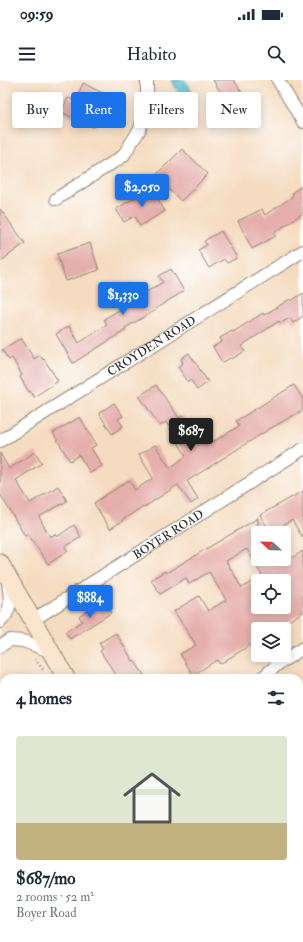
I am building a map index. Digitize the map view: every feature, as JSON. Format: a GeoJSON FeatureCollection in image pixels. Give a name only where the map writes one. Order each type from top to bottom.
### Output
{"type":"FeatureCollection","features":[{"type":"Feature","properties":{"kind":"street"},"geometry":{"type":"LineString","coordinates":[[56,199],[123,156],[140,129],[147,103],[147,80]]}},
{"type":"Feature","properties":{"kind":"street"},"geometry":{"type":"LineString","coordinates":[[278,80],[303,122]]}},
{"type":"Feature","properties":{"kind":"street","name":"CROYDEN ROAD"},"geometry":{"type":"LineString","coordinates":[[0,441],[303,251]]}},
{"type":"Feature","properties":{"kind":"street","name":"BOYER ROAD"},"geometry":{"type":"LineString","coordinates":[[33,620],[303,450]]}},
{"type":"Feature","properties":{"kind":"street"},"geometry":{"type":"LineString","coordinates":[[4,570],[64,674]]}},
{"type":"Feature","properties":{"kind":"street"},"geometry":{"type":"LineString","coordinates":[[0,622],[6,616],[10,602],[4,570]]}},
{"type":"Feature","properties":{"kind":"street"},"geometry":{"type":"LineString","coordinates":[[0,646],[10,640],[24,641],[50,651]]}},
{"type":"Feature","properties":{"kind":"street"},"geometry":{"type":"LineString","coordinates":[[267,674],[278,664],[303,648]]}},
{"type":"Feature","properties":{"kind":"path"},"geometry":{"type":"LineString","coordinates":[[31,654],[44,672]]}},
{"type":"Feature","properties":{"kind":"water"},"geometry":{"type":"Polygon","coordinates":[[[171,80],[185,80],[192,91],[178,92],[171,80]]]}},
{"type":"Feature","properties":{"kind":"building"},"geometry":{"type":"Polygon","coordinates":[[[213,80],[234,80],[241,92],[220,92],[213,80]]]}},
{"type":"Feature","properties":{"kind":"building"},"geometry":{"type":"Polygon","coordinates":[[[83,83],[100,92],[79,92],[83,83]]]}},
{"type":"Feature","properties":{"kind":"building"},"geometry":{"type":"Polygon","coordinates":[[[68,98],[71,99],[71,117],[63,113],[63,108],[68,98]]]}},
{"type":"Feature","properties":{"kind":"building"},"geometry":{"type":"Polygon","coordinates":[[[182,149],[208,174],[181,201],[155,176],[182,149]]]}},
{"type":"Feature","properties":{"kind":"building"},"geometry":{"type":"Polygon","coordinates":[[[303,185],[303,213],[274,233],[276,236],[252,249],[238,221],[262,209],[265,215],[292,197],[293,192],[303,185]]]}},
{"type":"Feature","properties":{"kind":"building"},"geometry":{"type":"Polygon","coordinates":[[[151,188],[165,211],[140,226],[135,216],[124,222],[116,209],[151,188]]]}},
{"type":"Feature","properties":{"kind":"building"},"geometry":{"type":"Polygon","coordinates":[[[0,209],[25,243],[0,262],[0,209]]]}},
{"type":"Feature","properties":{"kind":"building"},"geometry":{"type":"Polygon","coordinates":[[[221,231],[237,258],[227,263],[224,259],[209,268],[198,250],[207,245],[204,241],[221,231]]]}},
{"type":"Feature","properties":{"kind":"building"},"geometry":{"type":"Polygon","coordinates":[[[90,243],[99,270],[66,281],[57,254],[90,243]]]}},
{"type":"Feature","properties":{"kind":"building"},"geometry":{"type":"Polygon","coordinates":[[[171,269],[184,291],[73,363],[56,334],[69,326],[79,343],[107,325],[104,319],[131,303],[125,293],[141,284],[146,292],[163,282],[159,276],[171,269]]]}},
{"type":"Feature","properties":{"kind":"building"},"geometry":{"type":"Polygon","coordinates":[[[303,293],[303,316],[293,323],[290,318],[281,323],[279,321],[241,346],[245,351],[232,359],[230,358],[222,362],[213,347],[222,342],[220,338],[232,331],[233,332],[263,313],[264,315],[303,293]]]}},
{"type":"Feature","properties":{"kind":"building"},"geometry":{"type":"Polygon","coordinates":[[[21,338],[34,359],[40,355],[58,381],[34,397],[30,391],[29,392],[20,377],[22,375],[12,358],[9,360],[2,350],[21,338]]]}},
{"type":"Feature","properties":{"kind":"building"},"geometry":{"type":"Polygon","coordinates":[[[189,353],[208,382],[197,390],[191,380],[188,382],[178,367],[183,363],[181,359],[189,353]]]}},
{"type":"Feature","properties":{"kind":"building"},"geometry":{"type":"Polygon","coordinates":[[[156,385],[179,418],[183,415],[188,424],[190,423],[200,440],[205,437],[206,440],[210,437],[213,442],[239,426],[236,421],[294,385],[303,399],[303,410],[271,428],[187,481],[198,499],[191,504],[178,485],[110,529],[94,503],[129,480],[135,490],[153,478],[139,455],[155,445],[170,468],[186,456],[166,422],[160,426],[139,396],[156,385]]]}},
{"type":"Feature","properties":{"kind":"building"},"geometry":{"type":"Polygon","coordinates":[[[114,403],[123,416],[118,419],[123,426],[112,434],[99,413],[114,403]]]}},
{"type":"Feature","properties":{"kind":"building"},"geometry":{"type":"Polygon","coordinates":[[[80,417],[96,445],[91,448],[102,466],[90,473],[79,455],[70,461],[53,433],[80,417]]]}},
{"type":"Feature","properties":{"kind":"building"},"geometry":{"type":"Polygon","coordinates":[[[35,452],[42,463],[16,480],[30,503],[58,486],[67,501],[39,517],[50,537],[55,534],[57,537],[74,525],[81,537],[65,547],[68,551],[48,564],[28,534],[25,536],[0,494],[0,453],[9,469],[35,452]]]}},
{"type":"Feature","properties":{"kind":"building"},"geometry":{"type":"Polygon","coordinates":[[[303,491],[303,538],[292,520],[282,526],[267,526],[260,515],[303,491]]]}},
{"type":"Feature","properties":{"kind":"building"},"geometry":{"type":"Polygon","coordinates":[[[258,518],[258,526],[251,526],[251,556],[247,549],[226,561],[242,588],[251,582],[251,614],[291,614],[291,574],[261,574],[257,566],[291,566],[291,558],[303,551],[303,612],[287,622],[251,622],[251,644],[220,664],[217,660],[192,674],[180,654],[196,645],[174,611],[199,596],[208,611],[226,600],[209,572],[189,584],[186,578],[160,594],[151,580],[165,571],[166,573],[258,518]]]}},
{"type":"Feature","properties":{"kind":"building"},"geometry":{"type":"Polygon","coordinates":[[[103,600],[111,613],[70,639],[65,632],[82,621],[79,616],[103,600]]]}},
{"type":"Feature","properties":{"kind":"building"},"geometry":{"type":"Polygon","coordinates":[[[116,633],[133,661],[134,660],[143,674],[115,674],[100,651],[103,649],[99,643],[116,633]]]}}]}
